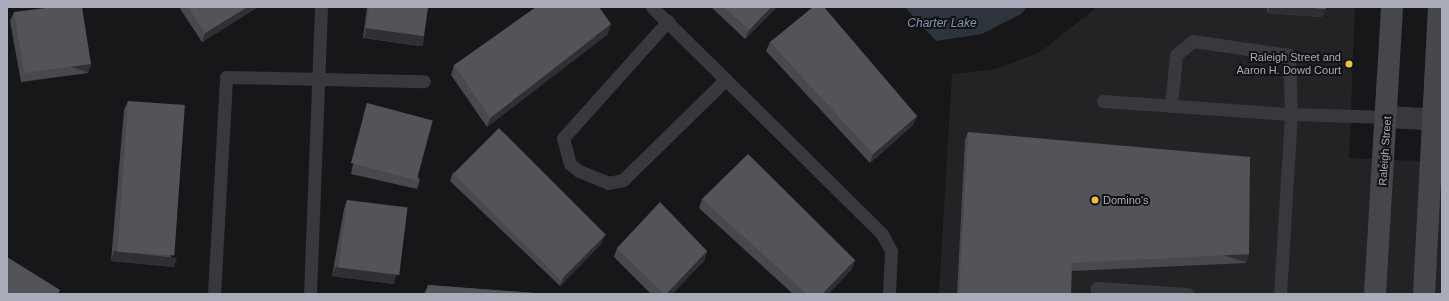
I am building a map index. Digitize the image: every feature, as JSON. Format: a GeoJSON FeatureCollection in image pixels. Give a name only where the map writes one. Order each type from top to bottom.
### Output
{"type":"FeatureCollection","features":[{"type":"Feature","properties":{"kind":"street","name":"Raleigh Street"},"geometry":{"type":"LineString","coordinates":[[1375,294],[1388,117],[1392,7]]}},
{"type":"Feature","properties":{"kind":"street"},"geometry":{"type":"LineString","coordinates":[[1424,294],[1438,120],[1439,7]]}},
{"type":"Feature","properties":{"kind":"street"},"geometry":{"type":"LineString","coordinates":[[1388,117],[1438,120]]}},
{"type":"Feature","properties":{"kind":"lane"},"geometry":{"type":"LineString","coordinates":[[310,294],[317,80],[321,7]]}},
{"type":"Feature","properties":{"kind":"lane"},"geometry":{"type":"LineString","coordinates":[[652,7],[668,21],[882,234],[891,251],[889,294]]}},
{"type":"Feature","properties":{"kind":"lane"},"geometry":{"type":"LineString","coordinates":[[668,21],[563,138],[570,164],[579,171],[608,183],[622,180],[726,79]]}},
{"type":"Feature","properties":{"kind":"lane"},"geometry":{"type":"LineString","coordinates":[[1171,106],[1176,55],[1193,41],[1289,55],[1291,114],[1280,294]]}},
{"type":"Feature","properties":{"kind":"lane"},"geometry":{"type":"LineString","coordinates":[[214,294],[226,77],[424,81]]}},
{"type":"Feature","properties":{"kind":"lane"},"geometry":{"type":"LineString","coordinates":[[1103,101],[1291,114],[1388,117]]}},
{"type":"Feature","properties":{"kind":"lane"},"geometry":{"type":"LineString","coordinates":[[1097,294],[1097,288],[1188,294]]}},
{"type":"Feature","properties":{"kind":"shaded area"},"geometry":{"type":"Polygon","coordinates":[[[1097,7],[1355,7],[1349,158],[1442,162],[1442,294],[939,294],[952,74],[996,69],[1040,52],[1097,7]]]}},
{"type":"Feature","properties":{"kind":"water","name":"Charter Lake"},"geometry":{"type":"Polygon","coordinates":[[[905,7],[1027,7],[1021,14],[982,34],[936,41],[905,7]]]}},
{"type":"Feature","properties":{"kind":"building"},"geometry":{"type":"Polygon","coordinates":[[[53,7],[82,7],[91,64],[24,73],[14,12],[53,7]]]}},
{"type":"Feature","properties":{"kind":"building"},"geometry":{"type":"Polygon","coordinates":[[[188,7],[247,7],[205,33],[188,7]]]}},
{"type":"Feature","properties":{"kind":"building"},"geometry":{"type":"Polygon","coordinates":[[[369,7],[428,7],[424,36],[366,28],[369,7]]]}},
{"type":"Feature","properties":{"kind":"building"},"geometry":{"type":"Polygon","coordinates":[[[536,7],[599,7],[611,24],[490,118],[454,65],[536,7]]]}},
{"type":"Feature","properties":{"kind":"building"},"geometry":{"type":"Polygon","coordinates":[[[724,7],[771,7],[749,30],[724,7]]]}},
{"type":"Feature","properties":{"kind":"building"},"geometry":{"type":"Polygon","coordinates":[[[813,7],[824,7],[917,116],[873,154],[770,42],[813,7]]]}},
{"type":"Feature","properties":{"kind":"building"},"geometry":{"type":"Polygon","coordinates":[[[1303,7],[1326,7],[1326,9],[1303,7]]]}},
{"type":"Feature","properties":{"kind":"building"},"geometry":{"type":"Polygon","coordinates":[[[128,101],[185,105],[174,256],[117,252],[128,101]]]}},
{"type":"Feature","properties":{"kind":"building"},"geometry":{"type":"Polygon","coordinates":[[[367,103],[433,121],[417,180],[351,163],[367,103]]]}},
{"type":"Feature","properties":{"kind":"building"},"geometry":{"type":"Polygon","coordinates":[[[499,128],[606,235],[561,280],[454,173],[499,128]]]}},
{"type":"Feature","properties":{"kind":"building"},"geometry":{"type":"Polygon","coordinates":[[[968,132],[1250,157],[1249,254],[1072,263],[1071,294],[959,294],[968,132]]]}},
{"type":"Feature","properties":{"kind":"building"},"geometry":{"type":"Polygon","coordinates":[[[748,154],[855,260],[822,294],[807,294],[702,199],[748,154]]]}},
{"type":"Feature","properties":{"kind":"building"},"geometry":{"type":"Polygon","coordinates":[[[347,200],[408,207],[399,275],[339,267],[347,200]]]}},
{"type":"Feature","properties":{"kind":"building"},"geometry":{"type":"Polygon","coordinates":[[[660,202],[707,251],[666,294],[664,294],[617,248],[660,202]]]}},
{"type":"Feature","properties":{"kind":"building"},"geometry":{"type":"Polygon","coordinates":[[[7,257],[60,290],[58,294],[7,294],[7,257]]]}},
{"type":"Feature","properties":{"kind":"building"},"geometry":{"type":"Polygon","coordinates":[[[428,285],[546,294],[427,294],[428,285]]]}},
{"type":"Feature","properties":{"kind":"place","name":"Raleigh Street and Aaron H. Dowd Court"},"geometry":{"type":"Point","coordinates":[1349,64]}},
{"type":"Feature","properties":{"kind":"place","name":"Domino's"},"geometry":{"type":"Point","coordinates":[1095,200]}}]}
